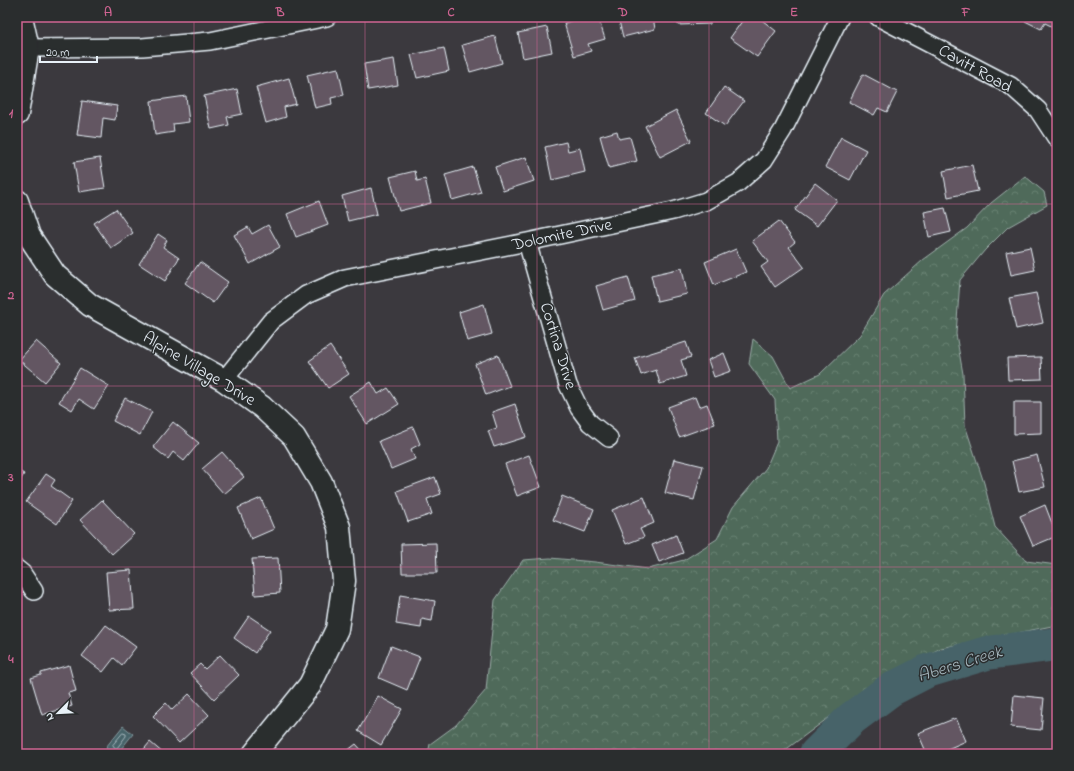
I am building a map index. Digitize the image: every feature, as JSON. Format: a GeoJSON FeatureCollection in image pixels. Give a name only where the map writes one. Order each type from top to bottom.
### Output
{"type":"FeatureCollection","features":[{"type":"Feature","properties":{"kind":"street"},"geometry":{"type":"LineString","coordinates":[[17,114],[28,48],[21,17]]}},
{"type":"Feature","properties":{"kind":"street"},"geometry":{"type":"LineString","coordinates":[[28,48],[142,47],[210,41],[327,17]]}},
{"type":"Feature","properties":{"kind":"street","name":"Dolomite Drive"},"geometry":{"type":"LineString","coordinates":[[224,380],[271,321],[306,295],[345,278],[673,211],[706,201],[738,183],[764,160],[783,130],[840,17]]}},
{"type":"Feature","properties":{"kind":"street","name":"Cavitt Road"},"geometry":{"type":"LineString","coordinates":[[878,17],[1011,86],[1038,110],[1057,139]]}},
{"type":"Feature","properties":{"kind":"street","name":"Alpine Village Drive"},"geometry":{"type":"LineString","coordinates":[[17,201],[29,236],[55,275],[90,305],[224,380],[262,407],[294,437],[321,482],[338,527],[344,581],[337,629],[310,684],[254,754]]}},
{"type":"Feature","properties":{"kind":"street","name":"Cortina Drive"},"geometry":{"type":"LineString","coordinates":[[527,242],[568,385],[579,408],[590,423],[609,438]]}},
{"type":"Feature","properties":{"kind":"street"},"geometry":{"type":"LineString","coordinates":[[17,569],[22,573],[34,591]]}},
{"type":"Feature","properties":{"kind":"green space"},"geometry":{"type":"Polygon","coordinates":[[[1025,176],[1044,192],[1047,205],[1008,227],[985,250],[960,280],[956,334],[963,374],[965,425],[984,483],[995,527],[1026,561],[1057,565],[1057,625],[941,648],[883,677],[780,754],[428,754],[430,744],[456,725],[486,690],[495,600],[523,560],[550,558],[648,569],[684,560],[717,539],[733,507],[766,468],[777,442],[775,400],[749,364],[753,339],[773,356],[790,388],[820,374],[860,335],[884,295],[923,260],[967,228],[991,203],[1025,176]]]}},
{"type":"Feature","properties":{"kind":"water"},"geometry":{"type":"Polygon","coordinates":[[[123,726],[133,734],[117,754],[115,754],[106,747],[123,726]]]}},
{"type":"Feature","properties":{"kind":"building"},"geometry":{"type":"Polygon","coordinates":[[[586,17],[598,17],[605,39],[588,44],[591,51],[574,56],[564,23],[586,17]]]}},
{"type":"Feature","properties":{"kind":"building"},"geometry":{"type":"Polygon","coordinates":[[[618,17],[653,17],[655,29],[623,37],[618,17]]]}},
{"type":"Feature","properties":{"kind":"building"},"geometry":{"type":"Polygon","coordinates":[[[678,17],[710,17],[710,24],[678,25],[678,17]]]}},
{"type":"Feature","properties":{"kind":"building"},"geometry":{"type":"Polygon","coordinates":[[[745,17],[758,17],[776,31],[757,57],[730,38],[745,17]]]}},
{"type":"Feature","properties":{"kind":"building"},"geometry":{"type":"Polygon","coordinates":[[[1027,17],[1057,17],[1057,29],[1045,23],[1041,29],[1025,21],[1027,17]]]}},
{"type":"Feature","properties":{"kind":"building"},"geometry":{"type":"Polygon","coordinates":[[[547,27],[552,52],[523,58],[518,33],[547,27]]]}},
{"type":"Feature","properties":{"kind":"building"},"geometry":{"type":"Polygon","coordinates":[[[495,36],[502,63],[470,72],[462,45],[495,36]]]}},
{"type":"Feature","properties":{"kind":"building"},"geometry":{"type":"Polygon","coordinates":[[[444,48],[449,71],[417,78],[411,55],[444,48]]]}},
{"type":"Feature","properties":{"kind":"building"},"geometry":{"type":"Polygon","coordinates":[[[394,59],[398,85],[368,90],[364,64],[394,59]]]}},
{"type":"Feature","properties":{"kind":"building"},"geometry":{"type":"Polygon","coordinates":[[[338,68],[344,95],[331,98],[332,104],[315,108],[307,75],[338,68]]]}},
{"type":"Feature","properties":{"kind":"building"},"geometry":{"type":"Polygon","coordinates":[[[863,74],[897,92],[887,112],[878,108],[874,115],[849,102],[863,74]]]}},
{"type":"Feature","properties":{"kind":"building"},"geometry":{"type":"Polygon","coordinates":[[[289,78],[296,104],[284,107],[286,117],[266,123],[256,87],[289,78]]]}},
{"type":"Feature","properties":{"kind":"building"},"geometry":{"type":"Polygon","coordinates":[[[724,87],[744,101],[725,126],[706,113],[724,87]]]}},
{"type":"Feature","properties":{"kind":"building"},"geometry":{"type":"Polygon","coordinates":[[[237,89],[242,114],[227,117],[229,125],[211,129],[204,96],[237,89]]]}},
{"type":"Feature","properties":{"kind":"building"},"geometry":{"type":"Polygon","coordinates":[[[186,96],[189,122],[173,124],[174,132],[155,135],[151,101],[186,96]]]}},
{"type":"Feature","properties":{"kind":"building"},"geometry":{"type":"Polygon","coordinates":[[[82,101],[117,106],[115,120],[103,118],[101,138],[77,135],[82,101]]]}},
{"type":"Feature","properties":{"kind":"building"},"geometry":{"type":"Polygon","coordinates":[[[676,110],[691,141],[660,157],[645,126],[676,110]]]}},
{"type":"Feature","properties":{"kind":"building"},"geometry":{"type":"Polygon","coordinates":[[[617,131],[619,139],[630,137],[637,161],[609,168],[600,136],[617,131]]]}},
{"type":"Feature","properties":{"kind":"building"},"geometry":{"type":"Polygon","coordinates":[[[841,137],[866,150],[850,180],[825,167],[841,137]]]}},
{"type":"Feature","properties":{"kind":"building"},"geometry":{"type":"Polygon","coordinates":[[[566,142],[568,151],[580,148],[585,172],[552,180],[545,147],[566,142]]]}},
{"type":"Feature","properties":{"kind":"building"},"geometry":{"type":"Polygon","coordinates":[[[526,157],[534,181],[503,191],[495,167],[526,157]]]}},
{"type":"Feature","properties":{"kind":"building"},"geometry":{"type":"Polygon","coordinates":[[[100,158],[105,188],[79,192],[74,162],[100,158]]]}},
{"type":"Feature","properties":{"kind":"building"},"geometry":{"type":"Polygon","coordinates":[[[972,165],[978,191],[948,197],[943,171],[972,165]]]}},
{"type":"Feature","properties":{"kind":"building"},"geometry":{"type":"Polygon","coordinates":[[[473,167],[481,192],[452,200],[445,175],[473,167]]]}},
{"type":"Feature","properties":{"kind":"building"},"geometry":{"type":"Polygon","coordinates":[[[415,171],[417,181],[425,179],[431,203],[399,211],[390,177],[415,171]]]}},
{"type":"Feature","properties":{"kind":"building"},"geometry":{"type":"Polygon","coordinates":[[[815,183],[837,200],[817,226],[795,210],[815,183]]]}},
{"type":"Feature","properties":{"kind":"building"},"geometry":{"type":"Polygon","coordinates":[[[371,188],[377,214],[348,221],[342,196],[371,188]]]}},
{"type":"Feature","properties":{"kind":"building"},"geometry":{"type":"Polygon","coordinates":[[[319,201],[328,225],[296,237],[287,214],[319,201]]]}},
{"type":"Feature","properties":{"kind":"building"},"geometry":{"type":"Polygon","coordinates":[[[945,208],[951,232],[929,237],[924,212],[945,208]]]}},
{"type":"Feature","properties":{"kind":"building"},"geometry":{"type":"Polygon","coordinates":[[[116,209],[133,233],[111,248],[94,223],[116,209]]]}},
{"type":"Feature","properties":{"kind":"building"},"geometry":{"type":"Polygon","coordinates":[[[779,221],[795,242],[789,247],[804,267],[775,287],[761,267],[768,262],[752,241],[779,221]]]}},
{"type":"Feature","properties":{"kind":"building"},"geometry":{"type":"Polygon","coordinates":[[[268,225],[280,247],[250,264],[234,235],[248,227],[252,234],[268,225]]]}},
{"type":"Feature","properties":{"kind":"building"},"geometry":{"type":"Polygon","coordinates":[[[158,234],[167,240],[163,247],[179,258],[165,281],[139,264],[158,234]]]}},
{"type":"Feature","properties":{"kind":"building"},"geometry":{"type":"Polygon","coordinates":[[[1030,247],[1035,270],[1011,275],[1006,252],[1030,247]]]}},
{"type":"Feature","properties":{"kind":"building"},"geometry":{"type":"Polygon","coordinates":[[[736,249],[746,272],[714,285],[705,262],[736,249]]]}},
{"type":"Feature","properties":{"kind":"building"},"geometry":{"type":"Polygon","coordinates":[[[200,262],[228,282],[213,303],[185,283],[200,262]]]}},
{"type":"Feature","properties":{"kind":"building"},"geometry":{"type":"Polygon","coordinates":[[[682,268],[687,294],[657,301],[651,275],[682,268]]]}},
{"type":"Feature","properties":{"kind":"building"},"geometry":{"type":"Polygon","coordinates":[[[628,277],[635,301],[603,310],[596,286],[628,277]]]}},
{"type":"Feature","properties":{"kind":"building"},"geometry":{"type":"Polygon","coordinates":[[[1036,293],[1043,323],[1016,329],[1009,298],[1036,293]]]}},
{"type":"Feature","properties":{"kind":"building"},"geometry":{"type":"Polygon","coordinates":[[[484,304],[492,334],[467,341],[459,312],[484,304]]]}},
{"type":"Feature","properties":{"kind":"building"},"geometry":{"type":"Polygon","coordinates":[[[36,341],[61,363],[45,382],[19,360],[36,341]]]}},
{"type":"Feature","properties":{"kind":"building"},"geometry":{"type":"Polygon","coordinates":[[[686,342],[691,357],[681,360],[686,376],[660,384],[656,370],[641,375],[635,358],[686,342]]]}},
{"type":"Feature","properties":{"kind":"building"},"geometry":{"type":"Polygon","coordinates":[[[330,346],[349,374],[328,388],[309,361],[330,346]]]}},
{"type":"Feature","properties":{"kind":"building"},"geometry":{"type":"Polygon","coordinates":[[[724,353],[731,371],[714,377],[708,360],[724,353]]]}},
{"type":"Feature","properties":{"kind":"building"},"geometry":{"type":"Polygon","coordinates":[[[498,355],[510,386],[486,395],[475,364],[498,355]]]}},
{"type":"Feature","properties":{"kind":"building"},"geometry":{"type":"Polygon","coordinates":[[[1041,357],[1042,379],[1008,380],[1007,358],[1041,357]]]}},
{"type":"Feature","properties":{"kind":"building"},"geometry":{"type":"Polygon","coordinates":[[[80,368],[109,386],[94,409],[79,399],[72,410],[59,402],[80,368]]]}},
{"type":"Feature","properties":{"kind":"building"},"geometry":{"type":"Polygon","coordinates":[[[371,382],[378,394],[388,388],[399,404],[367,424],[349,396],[371,382]]]}},
{"type":"Feature","properties":{"kind":"building"},"geometry":{"type":"Polygon","coordinates":[[[695,397],[699,407],[707,404],[715,424],[679,437],[668,407],[695,397]]]}},
{"type":"Feature","properties":{"kind":"building"},"geometry":{"type":"Polygon","coordinates":[[[125,398],[152,412],[140,435],[113,421],[125,398]]]}},
{"type":"Feature","properties":{"kind":"building"},"geometry":{"type":"Polygon","coordinates":[[[1014,402],[1041,402],[1041,433],[1014,434],[1014,402]]]}},
{"type":"Feature","properties":{"kind":"building"},"geometry":{"type":"Polygon","coordinates":[[[515,404],[526,437],[494,447],[488,431],[497,428],[492,412],[515,404]]]}},
{"type":"Feature","properties":{"kind":"building"},"geometry":{"type":"Polygon","coordinates":[[[173,422],[199,443],[184,461],[173,452],[168,459],[153,447],[173,422]]]}},
{"type":"Feature","properties":{"kind":"building"},"geometry":{"type":"Polygon","coordinates":[[[413,427],[420,444],[411,449],[415,459],[391,469],[379,441],[413,427]]]}},
{"type":"Feature","properties":{"kind":"building"},"geometry":{"type":"Polygon","coordinates":[[[222,452],[244,477],[224,494],[202,469],[222,452]]]}},
{"type":"Feature","properties":{"kind":"building"},"geometry":{"type":"Polygon","coordinates":[[[529,455],[541,487],[517,496],[505,464],[529,455]]]}},
{"type":"Feature","properties":{"kind":"building"},"geometry":{"type":"Polygon","coordinates":[[[1037,455],[1045,487],[1019,492],[1012,461],[1037,455]]]}},
{"type":"Feature","properties":{"kind":"building"},"geometry":{"type":"Polygon","coordinates":[[[674,459],[703,466],[694,500],[665,493],[674,459]]]}},
{"type":"Feature","properties":{"kind":"building"},"geometry":{"type":"Polygon","coordinates":[[[17,470],[24,474],[17,486],[17,470]]]}},
{"type":"Feature","properties":{"kind":"building"},"geometry":{"type":"Polygon","coordinates":[[[46,474],[55,480],[51,486],[72,501],[57,524],[26,502],[46,474]]]}},
{"type":"Feature","properties":{"kind":"building"},"geometry":{"type":"Polygon","coordinates":[[[435,477],[441,494],[427,499],[432,514],[408,522],[397,491],[435,477]]]}},
{"type":"Feature","properties":{"kind":"building"},"geometry":{"type":"Polygon","coordinates":[[[562,496],[594,509],[585,532],[553,520],[562,496]]]}},
{"type":"Feature","properties":{"kind":"building"},"geometry":{"type":"Polygon","coordinates":[[[644,497],[654,523],[640,529],[644,537],[626,544],[612,510],[644,497]]]}},
{"type":"Feature","properties":{"kind":"building"},"geometry":{"type":"Polygon","coordinates":[[[261,498],[274,529],[251,539],[238,508],[261,498]]]}},
{"type":"Feature","properties":{"kind":"building"},"geometry":{"type":"Polygon","coordinates":[[[102,500],[134,534],[112,554],[80,520],[102,500]]]}},
{"type":"Feature","properties":{"kind":"building"},"geometry":{"type":"Polygon","coordinates":[[[1045,505],[1057,536],[1033,546],[1020,516],[1045,505]]]}},
{"type":"Feature","properties":{"kind":"building"},"geometry":{"type":"Polygon","coordinates":[[[676,535],[683,553],[659,562],[652,545],[676,535]]]}},
{"type":"Feature","properties":{"kind":"building"},"geometry":{"type":"Polygon","coordinates":[[[436,543],[437,573],[402,573],[401,544],[436,543]]]}},
{"type":"Feature","properties":{"kind":"building"},"geometry":{"type":"Polygon","coordinates":[[[278,558],[280,593],[255,595],[252,559],[278,558]]]}},
{"type":"Feature","properties":{"kind":"building"},"geometry":{"type":"Polygon","coordinates":[[[131,570],[134,609],[109,610],[106,572],[131,570]]]}},
{"type":"Feature","properties":{"kind":"building"},"geometry":{"type":"Polygon","coordinates":[[[400,595],[435,601],[432,621],[422,619],[421,628],[396,624],[400,595]]]}},
{"type":"Feature","properties":{"kind":"building"},"geometry":{"type":"Polygon","coordinates":[[[249,616],[270,630],[255,653],[234,638],[249,616]]]}},
{"type":"Feature","properties":{"kind":"building"},"geometry":{"type":"Polygon","coordinates":[[[106,625],[136,647],[122,665],[114,658],[103,672],[82,656],[106,625]]]}},
{"type":"Feature","properties":{"kind":"building"},"geometry":{"type":"Polygon","coordinates":[[[391,646],[420,657],[407,690],[379,678],[391,646]]]}},
{"type":"Feature","properties":{"kind":"building"},"geometry":{"type":"Polygon","coordinates":[[[220,655],[239,675],[214,699],[190,673],[200,664],[205,669],[220,655]]]}},
{"type":"Feature","properties":{"kind":"building"},"geometry":{"type":"Polygon","coordinates":[[[69,665],[76,691],[68,693],[72,706],[42,715],[31,678],[41,675],[41,673],[69,665]]]}},
{"type":"Feature","properties":{"kind":"building"},"geometry":{"type":"Polygon","coordinates":[[[189,694],[209,715],[179,743],[153,716],[166,703],[172,710],[189,694]]]}},
{"type":"Feature","properties":{"kind":"building"},"geometry":{"type":"Polygon","coordinates":[[[1014,695],[1044,698],[1041,730],[1011,727],[1014,695]]]}},
{"type":"Feature","properties":{"kind":"building"},"geometry":{"type":"Polygon","coordinates":[[[378,696],[402,709],[381,745],[358,731],[378,696]]]}},
{"type":"Feature","properties":{"kind":"building"},"geometry":{"type":"Polygon","coordinates":[[[956,718],[966,741],[936,754],[927,754],[918,733],[956,718]]]}},
{"type":"Feature","properties":{"kind":"building"},"geometry":{"type":"Polygon","coordinates":[[[150,742],[164,754],[140,754],[150,742]]]}},
{"type":"Feature","properties":{"kind":"building"},"geometry":{"type":"Polygon","coordinates":[[[356,744],[365,754],[343,754],[356,744]]]}},
{"type":"Feature","properties":{"kind":"waterway","name":"Abers Creek"},"geometry":{"type":"LineString","coordinates":[[816,754],[851,719],[890,690],[927,671],[987,653],[1057,644]]}}]}
